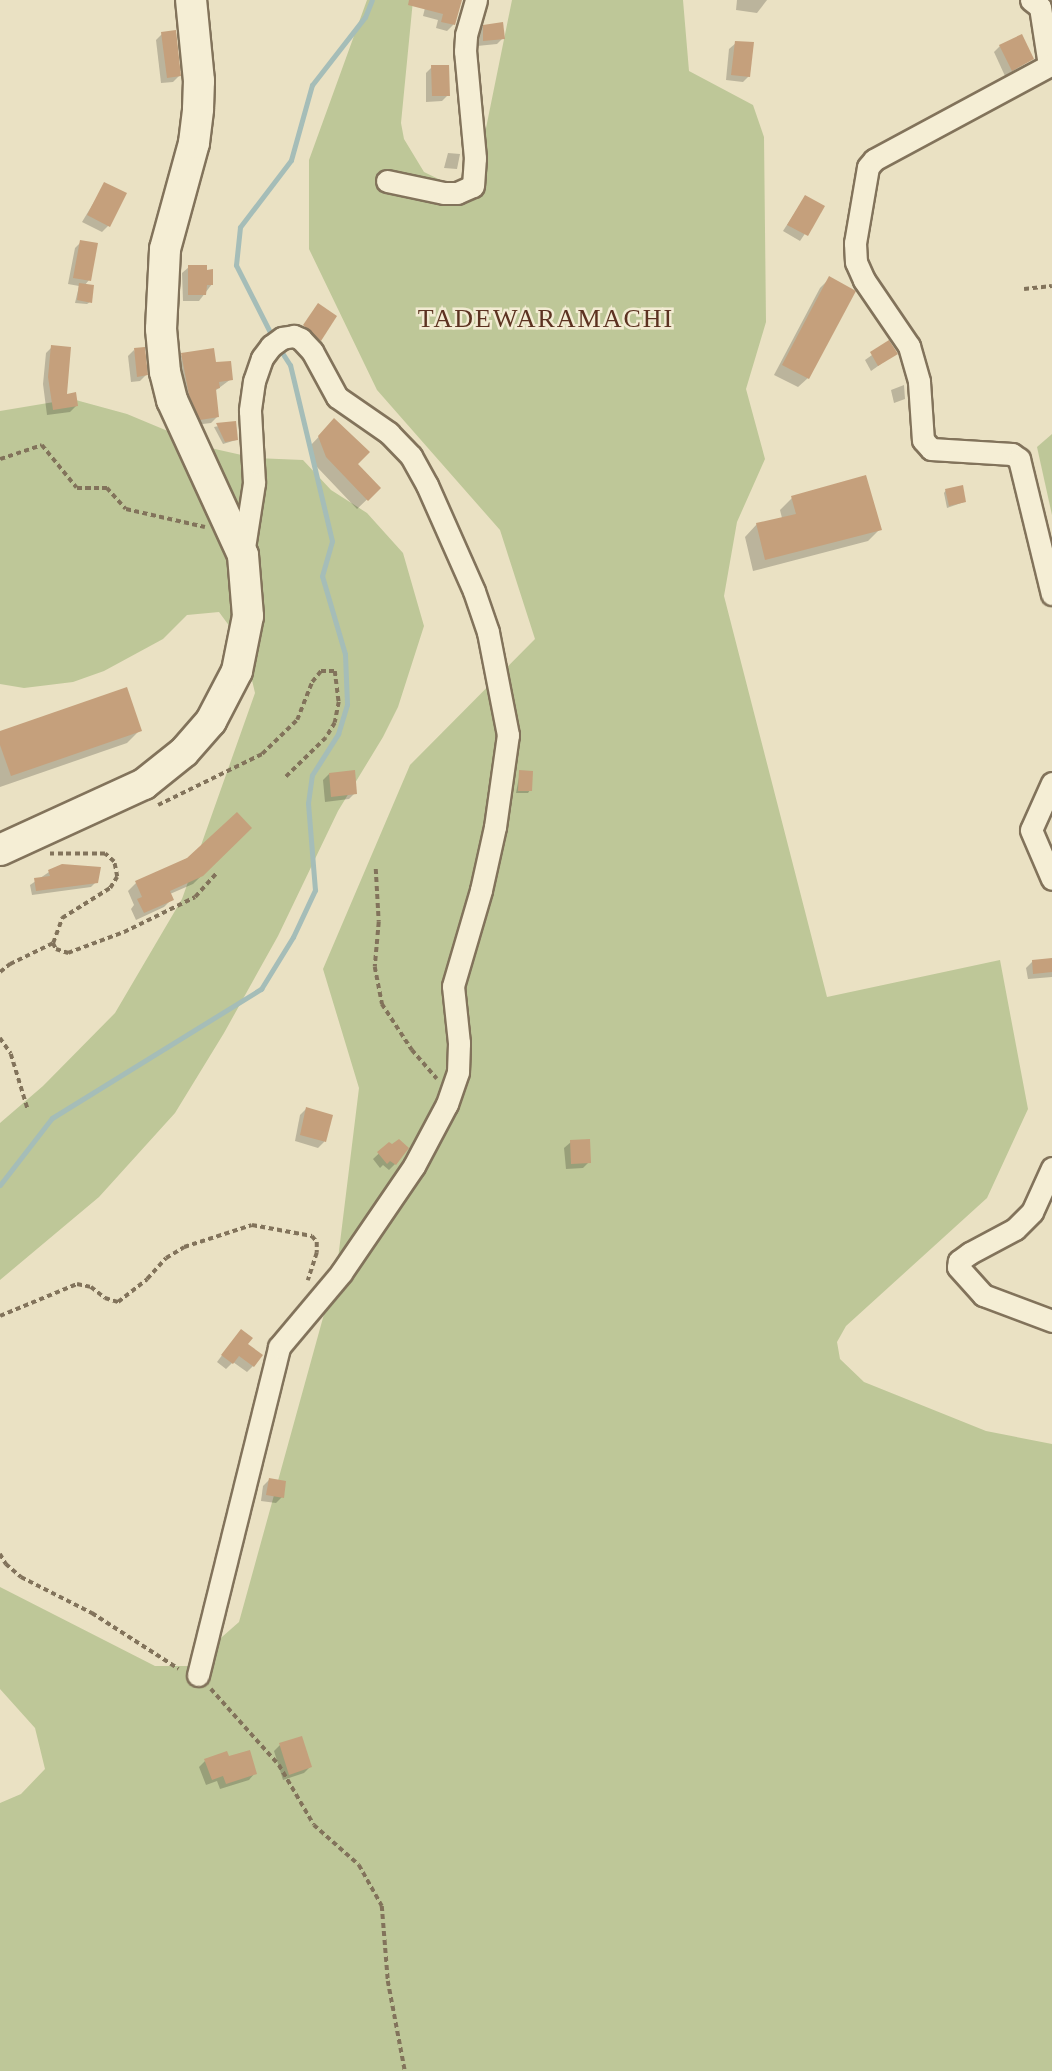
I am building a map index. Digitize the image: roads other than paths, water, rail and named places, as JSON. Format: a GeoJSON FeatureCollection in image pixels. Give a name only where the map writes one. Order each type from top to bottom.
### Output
{"type":"FeatureCollection","features":[{"type":"Feature","properties":{"kind":"street"},"geometry":{"type":"LineString","coordinates":[[191,0],[199,81],[198,109],[194,143],[165,250],[161,329],[165,372],[172,400],[243,555]]}},
{"type":"Feature","properties":{"kind":"street"},"geometry":{"type":"LineString","coordinates":[[387,181],[444,193],[457,193],[473,186],[475,158],[465,51],[466,35],[476,0]]}},
{"type":"Feature","properties":{"kind":"street"},"geometry":{"type":"LineString","coordinates":[[1039,3],[1051,64],[874,160],[868,167],[855,243],[856,262],[864,280],[909,346],[919,382],[923,440],[931,449],[1012,454],[1019,459],[1051,588]]}},
{"type":"Feature","properties":{"kind":"street"},"geometry":{"type":"LineString","coordinates":[[0,850],[144,784],[184,752],[211,722],[237,671],[248,616],[243,555],[254,483],[250,411],[254,381],[262,358],[276,342],[301,339],[312,351],[337,397],[389,433],[411,456],[474,591],[495,661],[508,735],[484,878],[453,986],[459,1053],[458,1072],[414,1166],[341,1273],[279,1346],[198,1675]]}},
{"type":"Feature","properties":{"kind":"street"},"geometry":{"type":"LineString","coordinates":[[1052,783],[1031,830],[1052,879]]}},
{"type":"Feature","properties":{"kind":"street"},"geometry":{"type":"LineString","coordinates":[[1052,1168],[1032,1213],[1015,1229],[970,1253],[960,1261],[958,1267],[983,1295],[1052,1321]]}},
{"type":"Feature","properties":{"kind":"waterway"},"geometry":{"type":"LineString","coordinates":[[274,340],[236,265],[240,227],[291,160],[312,85],[365,17],[372,0]]}},
{"type":"Feature","properties":{"kind":"waterway"},"geometry":{"type":"LineString","coordinates":[[0,1185],[52,1118],[261,989],[293,937],[315,890],[308,803],[312,775],[338,734],[347,704],[345,654],[322,576],[332,541],[290,365],[279,348]]}},
{"type":"Feature","properties":{"kind":"district","name":"TADEWARAMACHI"},"geometry":{"type":"Point","coordinates":[546,319]}}]}
